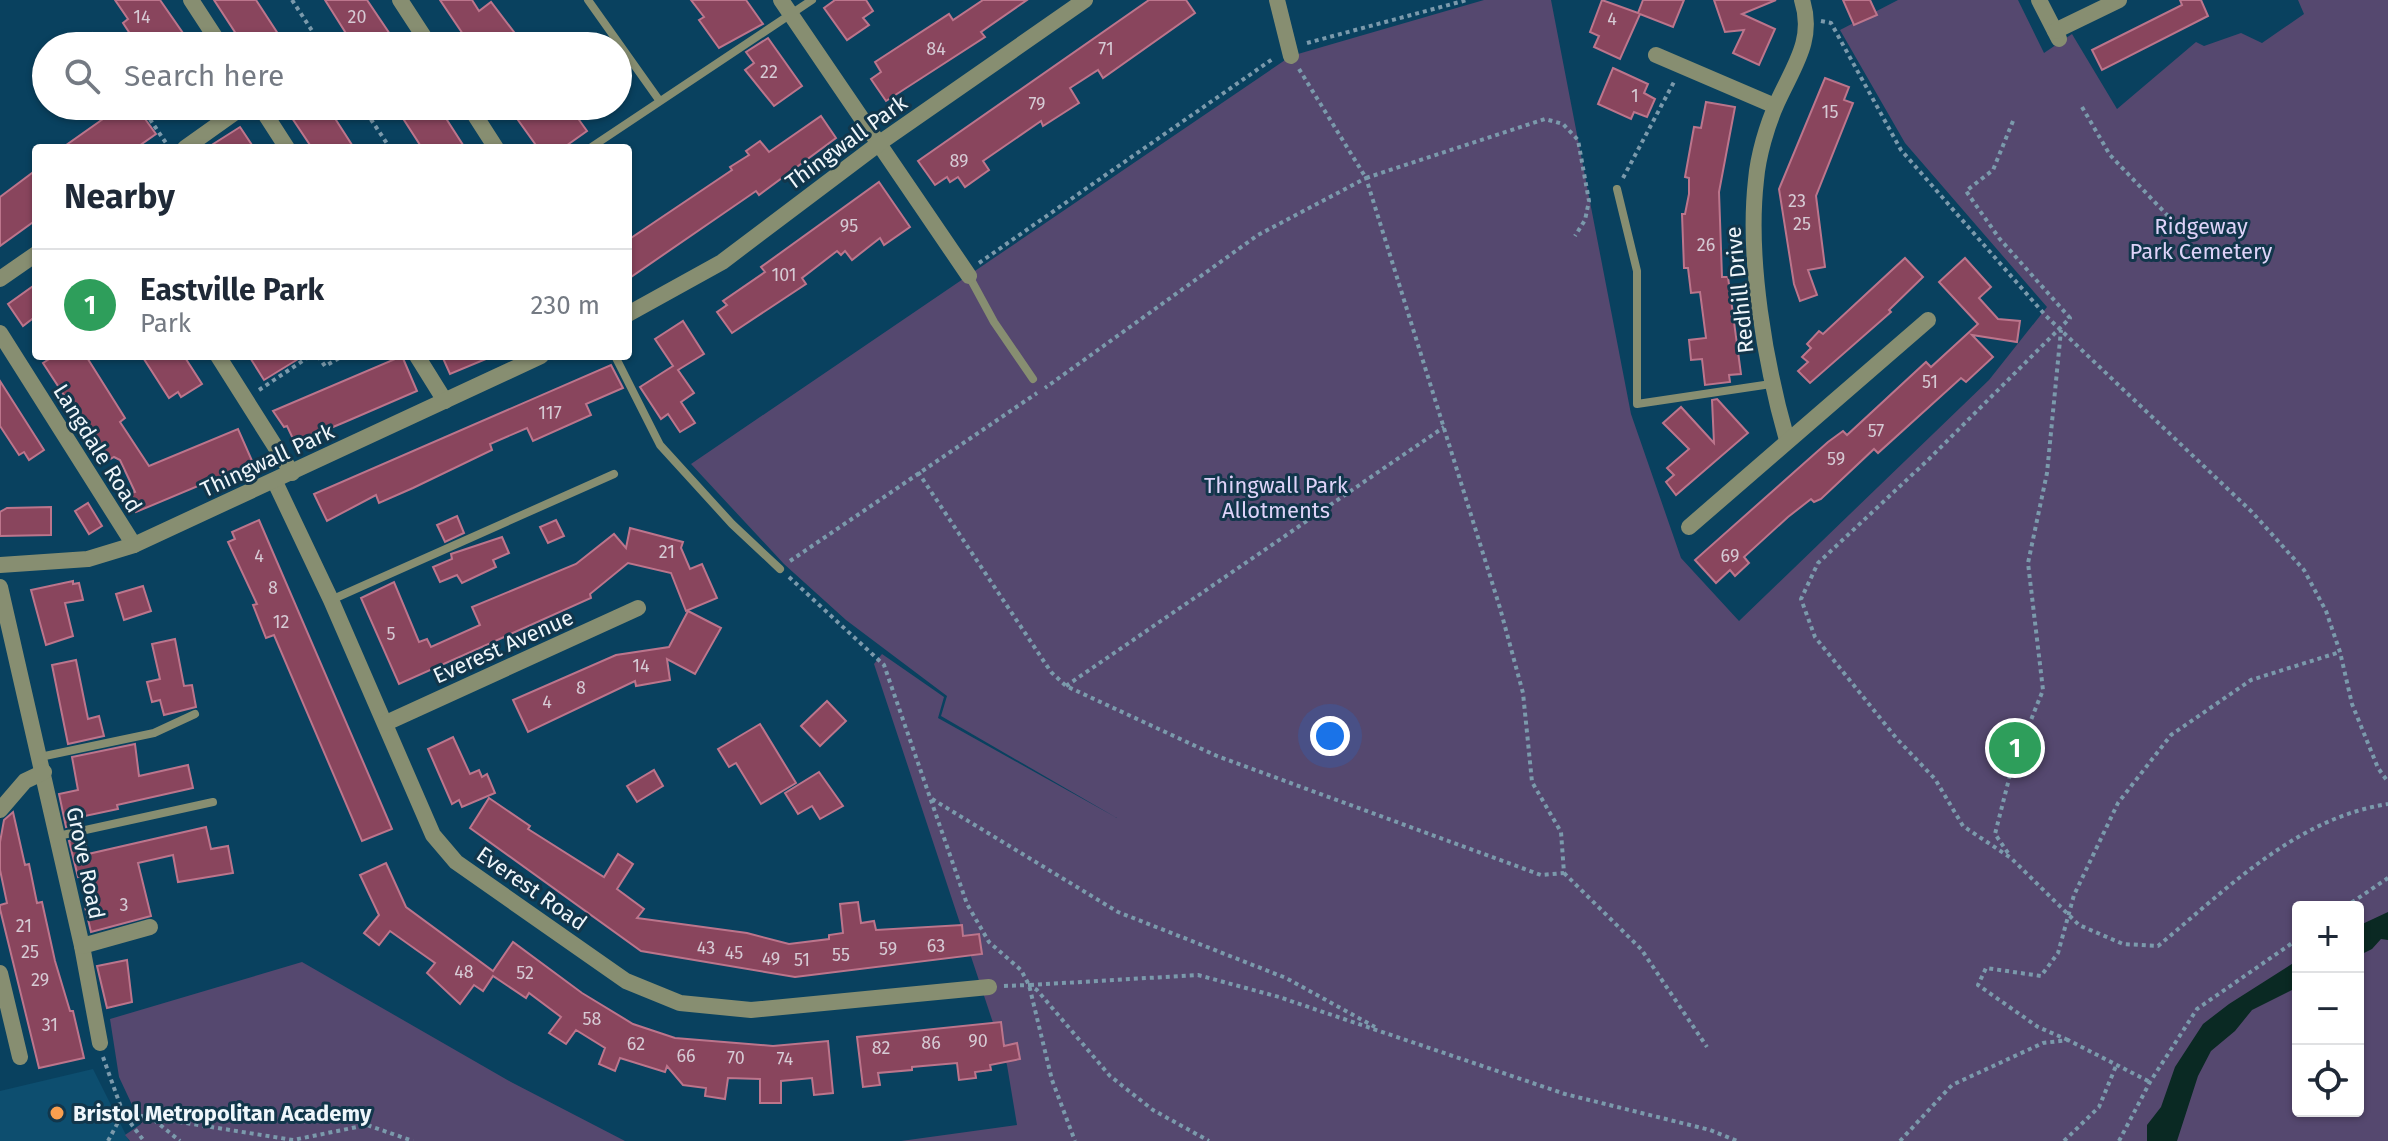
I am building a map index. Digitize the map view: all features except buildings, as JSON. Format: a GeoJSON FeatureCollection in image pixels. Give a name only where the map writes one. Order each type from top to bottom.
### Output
{"type":"FeatureCollection","features":[{"type":"Feature","properties":{"kind":"street"},"geometry":{"type":"LineString","coordinates":[[191,0],[212,32]]}},
{"type":"Feature","properties":{"kind":"street"},"geometry":{"type":"LineString","coordinates":[[400,0],[421,32]]}},
{"type":"Feature","properties":{"kind":"street","name":"Thingwall Park"},"geometry":{"type":"LineString","coordinates":[[632,312],[722,262],[881,142],[1085,0]]}},
{"type":"Feature","properties":{"kind":"street"},"geometry":{"type":"LineString","coordinates":[[1277,0],[1290,52]]}},
{"type":"Feature","properties":{"kind":"street"},"geometry":{"type":"LineString","coordinates":[[1802,0],[1808,17]]}},
{"type":"Feature","properties":{"kind":"street"},"geometry":{"type":"LineString","coordinates":[[2039,0],[2058,36],[2119,0]]}},
{"type":"Feature","properties":{"kind":"street"},"geometry":{"type":"LineString","coordinates":[[786,7],[881,142],[968,274]]}},
{"type":"Feature","properties":{"kind":"street","name":"Redhill Drive"},"geometry":{"type":"LineString","coordinates":[[1787,440],[1771,384],[1752,223],[1756,175],[1775,106],[1806,44],[1808,17]]}},
{"type":"Feature","properties":{"kind":"street"},"geometry":{"type":"LineString","coordinates":[[1656,55],[1775,106]]}},
{"type":"Feature","properties":{"kind":"street"},"geometry":{"type":"LineString","coordinates":[[191,144],[224,120]]}},
{"type":"Feature","properties":{"kind":"street"},"geometry":{"type":"LineString","coordinates":[[269,120],[284,144]]}},
{"type":"Feature","properties":{"kind":"street"},"geometry":{"type":"LineString","coordinates":[[478,120],[493,144]]}},
{"type":"Feature","properties":{"kind":"street"},"geometry":{"type":"LineString","coordinates":[[0,279],[32,257]]}},
{"type":"Feature","properties":{"kind":"street"},"geometry":{"type":"LineString","coordinates":[[1689,527],[1928,320]]}},
{"type":"Feature","properties":{"kind":"street","name":"Langdale Road"},"geometry":{"type":"LineString","coordinates":[[0,333],[134,545]]}},
{"type":"Feature","properties":{"kind":"street"},"geometry":{"type":"LineString","coordinates":[[221,360],[292,473]]}},
{"type":"Feature","properties":{"kind":"street"},"geometry":{"type":"LineString","coordinates":[[419,360],[445,401]]}},
{"type":"Feature","properties":{"kind":"street","name":"Thingwall Park"},"geometry":{"type":"LineString","coordinates":[[0,565],[88,559],[134,545],[532,360]]}},
{"type":"Feature","properties":{"kind":"street","name":"Everest Road"},"geometry":{"type":"LineString","coordinates":[[275,482],[331,600],[433,835],[456,862],[626,981],[680,1003],[751,1010],[989,987]]}},
{"type":"Feature","properties":{"kind":"street","name":"Grove Road"},"geometry":{"type":"LineString","coordinates":[[0,587],[58,836],[100,1043]]}},
{"type":"Feature","properties":{"kind":"street","name":"Everest Avenue"},"geometry":{"type":"LineString","coordinates":[[386,723],[638,608]]}},
{"type":"Feature","properties":{"kind":"street"},"geometry":{"type":"LineString","coordinates":[[0,810],[20,785],[42,765]]}},
{"type":"Feature","properties":{"kind":"street"},"geometry":{"type":"LineString","coordinates":[[82,946],[150,927]]}},
{"type":"Feature","properties":{"kind":"street"},"geometry":{"type":"LineString","coordinates":[[0,973],[20,1057]]}},
{"type":"Feature","properties":{"kind":"lane"},"geometry":{"type":"LineString","coordinates":[[588,0],[611,32]]}},
{"type":"Feature","properties":{"kind":"lane"},"geometry":{"type":"LineString","coordinates":[[632,119],[786,7],[812,0]]}},
{"type":"Feature","properties":{"kind":"lane"},"geometry":{"type":"LineString","coordinates":[[632,62],[659,100]]}},
{"type":"Feature","properties":{"kind":"lane"},"geometry":{"type":"LineString","coordinates":[[596,144],[630,120]]}},
{"type":"Feature","properties":{"kind":"lane"},"geometry":{"type":"LineString","coordinates":[[1617,189],[1637,271],[1637,404],[1771,384]]}},
{"type":"Feature","properties":{"kind":"lane"},"geometry":{"type":"LineString","coordinates":[[968,274],[994,322],[1033,379]]}},
{"type":"Feature","properties":{"kind":"lane"},"geometry":{"type":"LineString","coordinates":[[617,360],[660,445],[732,524],[780,569]]}},
{"type":"Feature","properties":{"kind":"lane"},"geometry":{"type":"LineString","coordinates":[[331,600],[614,474]]}},
{"type":"Feature","properties":{"kind":"lane"},"geometry":{"type":"LineString","coordinates":[[42,765],[154,733],[195,714]]}},
{"type":"Feature","properties":{"kind":"lane"},"geometry":{"type":"LineString","coordinates":[[58,836],[213,802]]}},
{"type":"Feature","properties":{"kind":"path"},"geometry":{"type":"LineString","coordinates":[[292,0],[313,32]]}},
{"type":"Feature","properties":{"kind":"path"},"geometry":{"type":"LineString","coordinates":[[968,274],[1290,52],[1467,0]]}},
{"type":"Feature","properties":{"kind":"path"},"geometry":{"type":"LineString","coordinates":[[1808,17],[1831,23],[1901,150],[2046,316],[2252,512],[2304,570],[2326,611],[2340,652],[2352,704],[2378,768],[2388,782]]}},
{"type":"Feature","properties":{"kind":"path"},"geometry":{"type":"LineString","coordinates":[[1290,52],[1366,178],[1508,636],[1523,693],[1532,782],[1561,832],[1564,873],[1641,949],[1707,1047]]}},
{"type":"Feature","properties":{"kind":"path"},"geometry":{"type":"LineString","coordinates":[[1617,189],[1682,67]]}},
{"type":"Feature","properties":{"kind":"path"},"geometry":{"type":"LineString","coordinates":[[2082,107],[2110,155],[2168,216]]}},
{"type":"Feature","properties":{"kind":"path"},"geometry":{"type":"LineString","coordinates":[[1075,1141],[1052,1080],[1029,985],[1021,970],[989,942],[967,904],[884,665],[780,569],[1142,322],[1258,235],[1366,178],[1545,119],[1563,124],[1578,140],[1589,201],[1585,220],[1575,236]]}},
{"type":"Feature","properties":{"kind":"path"},"geometry":{"type":"LineString","coordinates":[[151,120],[167,144]]}},
{"type":"Feature","properties":{"kind":"path"},"geometry":{"type":"LineString","coordinates":[[371,120],[387,144]]}},
{"type":"Feature","properties":{"kind":"path"},"geometry":{"type":"LineString","coordinates":[[2013,121],[1993,170],[1966,191],[1999,238],[2070,318],[1929,459],[1818,563],[1801,599],[1815,637],[1897,739],[1935,779],[1963,826],[2011,858],[2079,925],[2123,944],[2158,946],[2267,856],[2355,809],[2388,804]]}},
{"type":"Feature","properties":{"kind":"path"},"geometry":{"type":"LineString","coordinates":[[2011,858],[1995,834],[2012,767],[2043,690],[2028,563],[2047,473],[2061,328]]}},
{"type":"Feature","properties":{"kind":"path"},"geometry":{"type":"LineString","coordinates":[[245,399],[304,360]]}},
{"type":"Feature","properties":{"kind":"path"},"geometry":{"type":"LineString","coordinates":[[1066,686],[1444,427]]}},
{"type":"Feature","properties":{"kind":"path"},"geometry":{"type":"LineString","coordinates":[[918,472],[1051,672],[1066,686],[1217,756],[1541,875],[1564,873]]}},
{"type":"Feature","properties":{"kind":"path"},"geometry":{"type":"LineString","coordinates":[[2150,1082],[2038,1027],[1978,985],[1986,968],[2041,976],[2058,953],[2068,914],[2118,803],[2171,735],[2251,680],[2340,652]]}},
{"type":"Feature","properties":{"kind":"path"},"geometry":{"type":"LineString","coordinates":[[930,798],[1118,912],[1286,978],[1384,1033]]}},
{"type":"Feature","properties":{"kind":"path"},"geometry":{"type":"LineString","coordinates":[[2354,901],[2388,878]]}},
{"type":"Feature","properties":{"kind":"path"},"geometry":{"type":"LineString","coordinates":[[2119,1141],[2150,1082],[2197,1009],[2292,943]]}},
{"type":"Feature","properties":{"kind":"path"},"geometry":{"type":"LineString","coordinates":[[989,987],[1198,975],[1565,1094],[1710,1130],[1737,1141]]}},
{"type":"Feature","properties":{"kind":"path"},"geometry":{"type":"LineString","coordinates":[[1029,985],[1049,1000],[1110,1076],[1153,1110],[1207,1140]]}},
{"type":"Feature","properties":{"kind":"path"},"geometry":{"type":"LineString","coordinates":[[1900,1141],[1952,1085],[2043,1043],[2068,1040]]}},
{"type":"Feature","properties":{"kind":"path"},"geometry":{"type":"LineString","coordinates":[[100,1043],[123,1113],[144,1141]]}},
{"type":"Feature","properties":{"kind":"path"},"geometry":{"type":"LineString","coordinates":[[2064,1141],[2099,1107],[2116,1066]]}},
{"type":"Feature","properties":{"kind":"path"},"geometry":{"type":"LineString","coordinates":[[123,1113],[293,1140],[367,1125],[413,1141]]}},
{"type":"Feature","properties":{"kind":"path"},"geometry":{"type":"LineString","coordinates":[[108,1141],[123,1113]]}},
{"type":"Feature","properties":{"kind":"path"},"geometry":{"type":"LineString","coordinates":[[150,1117],[180,1141]]}},
{"type":"Feature","properties":{"kind":"path"},"geometry":{"type":"LineString","coordinates":[[1194,1141],[1207,1140]]}},
{"type":"Feature","properties":{"kind":"shaded area"},"geometry":{"type":"Polygon","coordinates":[[[2388,912],[2388,940],[2381,939],[2364,953],[2364,923],[2388,912]]]}},
{"type":"Feature","properties":{"kind":"shaded area"},"geometry":{"type":"Polygon","coordinates":[[[2292,964],[2292,990],[2252,1010],[2235,1031],[2211,1051],[2198,1076],[2177,1141],[2147,1141],[2147,1125],[2161,1107],[2175,1067],[2203,1024],[2292,964]]]}},
{"type":"Feature","properties":{"kind":"shaded area","name":"Bristol Metropolitan Academy"},"geometry":{"type":"Polygon","coordinates":[[[93,1069],[129,1141],[0,1141],[0,1091],[93,1069]]]}},
{"type":"Feature","properties":{"kind":"green space"},"geometry":{"type":"Polygon","coordinates":[[[1484,0],[1551,0],[1631,414],[1681,558],[1739,621],[1989,380],[2047,307],[1905,143],[1840,30],[1898,0],[2018,0],[2044,53],[2072,34],[2117,109],[2196,42],[2204,46],[2241,33],[2262,43],[2304,14],[2298,0],[2388,0],[2388,1141],[901,1141],[1017,1125],[1007,1065],[874,664],[882,654],[944,697],[938,718],[1117,818],[941,716],[947,696],[846,620],[784,564],[691,464],[1291,56],[1484,0]]]}},
{"type":"Feature","properties":{"kind":"green space"},"geometry":{"type":"Polygon","coordinates":[[[302,962],[511,1082],[625,1141],[130,1141],[125,1135],[141,1124],[119,1077],[110,1019],[302,962]]]}},
{"type":"Feature","properties":{"kind":"place","name":"Eastville Park"},"geometry":{"type":"Point","coordinates":[2015,748]}},
{"type":"Feature","properties":{"kind":"place","name":"Bristol Metropolitan Academy"},"geometry":{"type":"Point","coordinates":[57,1113]}},
{"type":"Feature","properties":{"kind":"park label","name":"Ridgeway Park Cemetery"},"geometry":{"type":"Point","coordinates":[2201,238]}},
{"type":"Feature","properties":{"kind":"park label","name":"Thingwall Park Allotments"},"geometry":{"type":"Point","coordinates":[1276,498]}}]}
